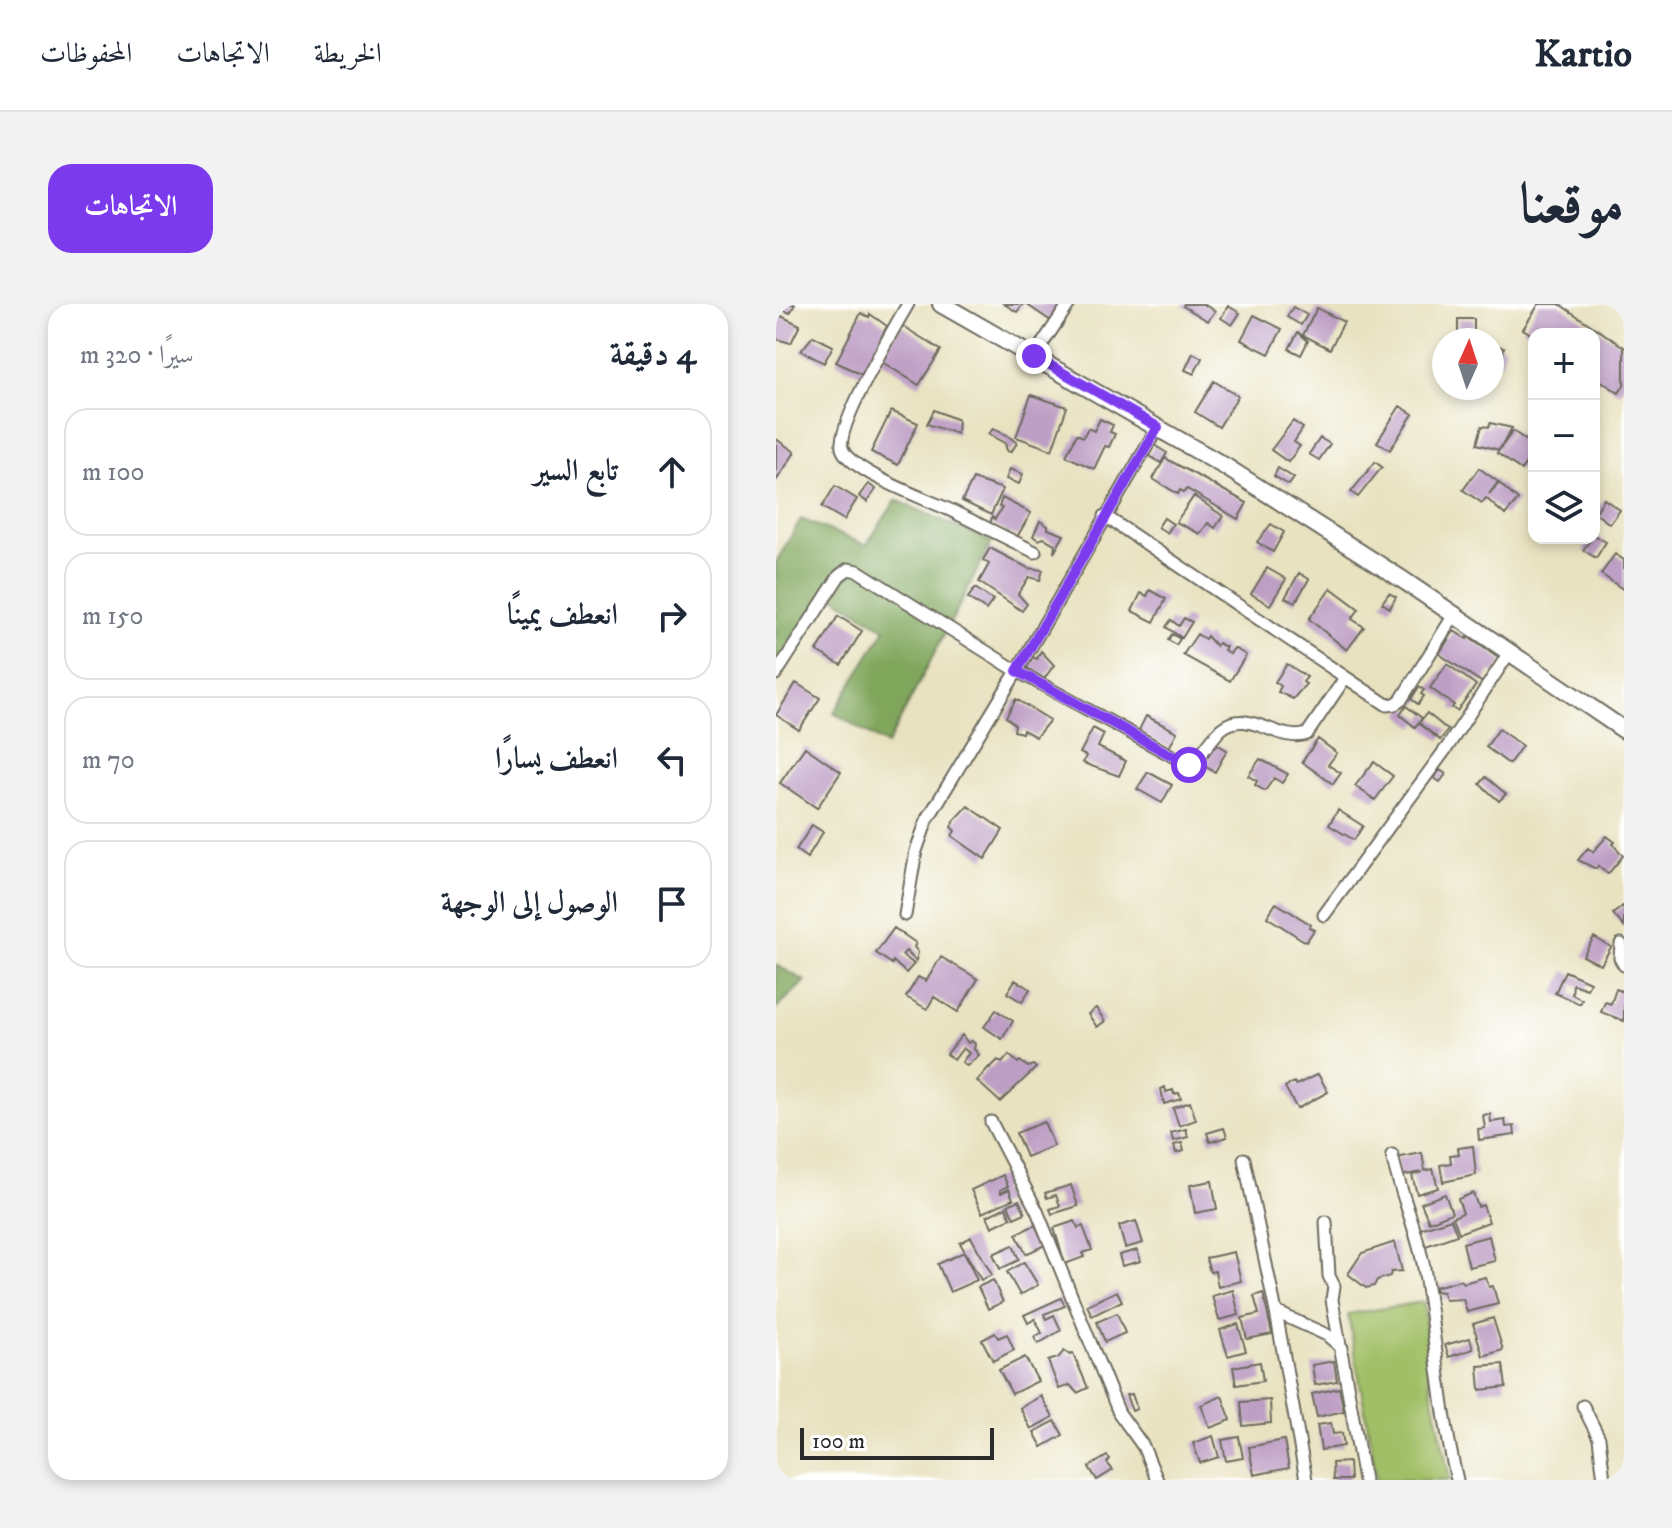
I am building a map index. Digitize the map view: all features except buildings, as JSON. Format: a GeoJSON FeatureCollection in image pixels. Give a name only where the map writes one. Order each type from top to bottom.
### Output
{"type":"FeatureCollection","features":[{"type":"Feature","properties":{"kind":"street"},"geometry":{"type":"LineString","coordinates":[[908,304],[861,392],[842,449],[849,460],[906,492],[1035,552]]}},
{"type":"Feature","properties":{"kind":"street"},"geometry":{"type":"LineString","coordinates":[[941,304],[1226,467],[1624,730]]}},
{"type":"Feature","properties":{"kind":"street"},"geometry":{"type":"LineString","coordinates":[[1034,356],[1069,304]]}},
{"type":"Feature","properties":{"kind":"street"},"geometry":{"type":"LineString","coordinates":[[905,915],[916,851],[927,820],[1158,427]]}},
{"type":"Feature","properties":{"kind":"street"},"geometry":{"type":"LineString","coordinates":[[1105,516],[1379,702],[1395,704],[1401,700],[1454,615]]}},
{"type":"Feature","properties":{"kind":"street"},"geometry":{"type":"LineString","coordinates":[[776,674],[839,576],[848,569],[858,571],[1017,671],[1189,765],[1193,765],[1220,730],[1230,723],[1244,721],[1292,736],[1307,734],[1345,678]]}},
{"type":"Feature","properties":{"kind":"street"},"geometry":{"type":"LineString","coordinates":[[1324,915],[1457,733],[1509,653]]}},
{"type":"Feature","properties":{"kind":"street"},"geometry":{"type":"LineString","coordinates":[[1621,944],[1620,958],[1624,965]]}},
{"type":"Feature","properties":{"kind":"street"},"geometry":{"type":"LineString","coordinates":[[991,1122],[1037,1211],[1119,1413],[1143,1446],[1157,1480]]}},
{"type":"Feature","properties":{"kind":"street"},"geometry":{"type":"LineString","coordinates":[[1392,1155],[1423,1262],[1436,1338],[1448,1443],[1457,1480]]}},
{"type":"Feature","properties":{"kind":"street"},"geometry":{"type":"LineString","coordinates":[[1244,1159],[1276,1312],[1306,1480]]}},
{"type":"Feature","properties":{"kind":"street"},"geometry":{"type":"LineString","coordinates":[[1326,1222],[1329,1276],[1334,1286],[1332,1300],[1364,1480]]}},
{"type":"Feature","properties":{"kind":"street"},"geometry":{"type":"LineString","coordinates":[[1276,1312],[1327,1335],[1342,1348]]}},
{"type":"Feature","properties":{"kind":"street"},"geometry":{"type":"LineString","coordinates":[[1583,1406],[1599,1438],[1604,1480]]}},
{"type":"Feature","properties":{"kind":"green space"},"geometry":{"type":"Polygon","coordinates":[[[896,500],[992,542],[887,745],[834,713],[885,629],[828,593],[776,668],[776,562],[801,519],[866,545],[896,500]]]}},
{"type":"Feature","properties":{"kind":"green space"},"geometry":{"type":"Polygon","coordinates":[[[776,965],[805,981],[776,1009],[776,965]]]}},
{"type":"Feature","properties":{"kind":"green space"},"geometry":{"type":"Polygon","coordinates":[[[1424,1302],[1430,1383],[1450,1480],[1377,1480],[1348,1314],[1424,1302]]]}},
{"type":"Feature","properties":{"kind":"route"},"geometry":{"type":"LineString","coordinates":[[1034,356],[1158,427],[1017,671],[1189,765]]}}]}
